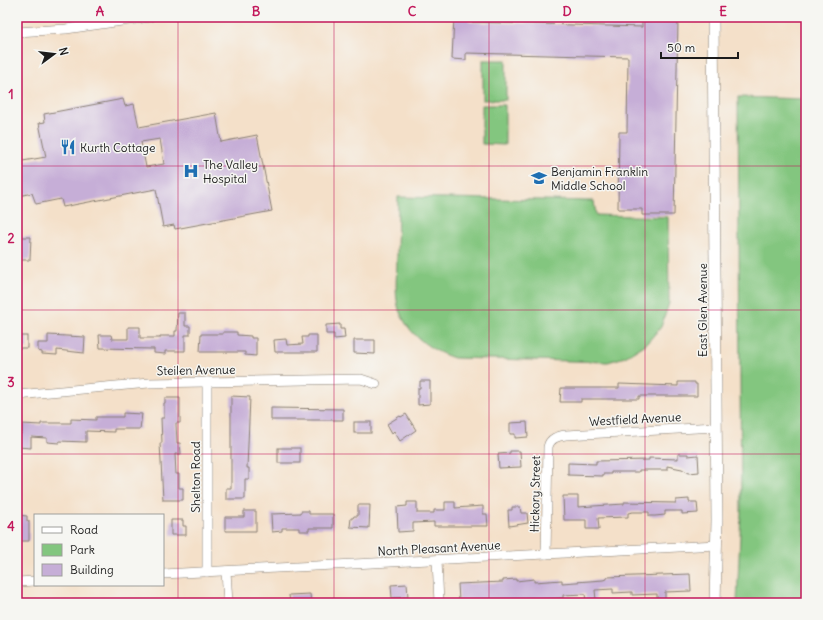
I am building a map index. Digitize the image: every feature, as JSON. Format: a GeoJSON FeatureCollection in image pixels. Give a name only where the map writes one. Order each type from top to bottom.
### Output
{"type":"FeatureCollection","features":[{"type":"Feature","properties":{"kind":"street"},"geometry":{"type":"LineString","coordinates":[[17,32],[66,29],[150,17]]}},
{"type":"Feature","properties":{"kind":"street","name":"East Glen Avenue"},"geometry":{"type":"LineString","coordinates":[[713,17],[717,545],[715,603]]}},
{"type":"Feature","properties":{"kind":"street","name":"Steilen Avenue"},"geometry":{"type":"LineString","coordinates":[[17,396],[149,383],[361,379],[376,384]]}},
{"type":"Feature","properties":{"kind":"street","name":"Shelton Road"},"geometry":{"type":"LineString","coordinates":[[207,382],[207,572]]}},
{"type":"Feature","properties":{"kind":"street","name":"Westfield Avenue"},"geometry":{"type":"LineString","coordinates":[[555,438],[566,435],[716,427]]}},
{"type":"Feature","properties":{"kind":"street","name":"Hickory Street"},"geometry":{"type":"LineString","coordinates":[[546,554],[548,447],[551,440],[555,438]]}},
{"type":"Feature","properties":{"kind":"street","name":"North Pleasant Avenue"},"geometry":{"type":"LineString","coordinates":[[164,574],[717,545]]}},
{"type":"Feature","properties":{"kind":"street"},"geometry":{"type":"LineString","coordinates":[[437,560],[439,603]]}},
{"type":"Feature","properties":{"kind":"street"},"geometry":{"type":"LineString","coordinates":[[226,571],[228,603]]}},
{"type":"Feature","properties":{"kind":"street"},"geometry":{"type":"LineString","coordinates":[[17,582],[34,581]]}},
{"type":"Feature","properties":{"kind":"green space"},"geometry":{"type":"Polygon","coordinates":[[[483,60],[506,60],[506,100],[483,100],[483,60]]]}},
{"type":"Feature","properties":{"kind":"green space"},"geometry":{"type":"Polygon","coordinates":[[[738,97],[806,99],[806,603],[737,603],[741,513],[738,97]]]}},
{"type":"Feature","properties":{"kind":"green space"},"geometry":{"type":"Polygon","coordinates":[[[482,105],[505,105],[505,145],[482,144],[482,105]]]}},
{"type":"Feature","properties":{"kind":"green space"},"geometry":{"type":"Polygon","coordinates":[[[398,197],[594,201],[596,215],[668,217],[669,303],[661,327],[646,344],[625,357],[608,362],[454,358],[438,352],[424,343],[406,325],[397,303],[398,197]]]}},
{"type":"Feature","properties":{"kind":"building","name":"Benjamin Franklin Middle School"},"geometry":{"type":"Polygon","coordinates":[[[454,17],[469,17],[469,22],[642,27],[642,21],[678,21],[674,215],[642,215],[642,209],[618,209],[619,132],[627,132],[628,57],[466,53],[466,60],[452,59],[454,17]]]}},
{"type":"Feature","properties":{"kind":"building"},"geometry":{"type":"Polygon","coordinates":[[[123,99],[125,106],[134,104],[139,127],[216,113],[221,142],[257,135],[272,211],[175,229],[174,225],[163,227],[156,189],[63,207],[61,199],[36,204],[32,193],[19,196],[17,184],[17,162],[46,157],[39,123],[45,122],[44,114],[123,99]],[[160,139],[141,142],[146,167],[164,164],[160,139]]]}},
{"type":"Feature","properties":{"kind":"building"},"geometry":{"type":"Polygon","coordinates":[[[17,237],[31,237],[30,260],[17,260],[17,237]]]}},
{"type":"Feature","properties":{"kind":"building"},"geometry":{"type":"Polygon","coordinates":[[[178,313],[185,313],[185,326],[190,326],[190,335],[185,335],[185,351],[165,351],[165,354],[154,353],[154,349],[100,348],[99,335],[111,335],[112,339],[128,339],[128,327],[140,327],[140,338],[175,336],[175,331],[177,331],[178,313]]]}},
{"type":"Feature","properties":{"kind":"building"},"geometry":{"type":"Polygon","coordinates":[[[340,324],[340,329],[344,329],[345,338],[334,339],[334,334],[326,334],[326,325],[340,324]]]}},
{"type":"Feature","properties":{"kind":"building"},"geometry":{"type":"Polygon","coordinates":[[[223,332],[237,332],[237,335],[256,338],[256,356],[245,355],[245,352],[200,352],[201,334],[223,334],[223,332]]]}},
{"type":"Feature","properties":{"kind":"building"},"geometry":{"type":"Polygon","coordinates":[[[48,335],[85,337],[84,353],[57,350],[57,355],[42,354],[42,352],[38,351],[38,343],[48,343],[48,335]]]}},
{"type":"Feature","properties":{"kind":"building"},"geometry":{"type":"Polygon","coordinates":[[[308,335],[317,335],[317,352],[275,352],[274,340],[286,339],[287,345],[303,344],[302,337],[308,337],[308,335]]]}},
{"type":"Feature","properties":{"kind":"building"},"geometry":{"type":"Polygon","coordinates":[[[17,336],[27,336],[27,348],[17,348],[17,336]]]}},
{"type":"Feature","properties":{"kind":"building"},"geometry":{"type":"Polygon","coordinates":[[[354,340],[375,340],[375,354],[354,353],[354,340]]]}},
{"type":"Feature","properties":{"kind":"building"},"geometry":{"type":"Polygon","coordinates":[[[420,381],[430,381],[430,404],[418,405],[418,388],[420,388],[420,381]]]}},
{"type":"Feature","properties":{"kind":"building"},"geometry":{"type":"Polygon","coordinates":[[[678,382],[695,382],[695,384],[697,384],[697,396],[639,396],[639,399],[581,399],[581,402],[560,402],[561,388],[619,388],[619,384],[678,386],[678,382]]]}},
{"type":"Feature","properties":{"kind":"building"},"geometry":{"type":"Polygon","coordinates":[[[231,396],[250,397],[247,468],[249,468],[249,479],[245,479],[245,499],[226,499],[226,488],[231,488],[231,396]]]}},
{"type":"Feature","properties":{"kind":"building"},"geometry":{"type":"Polygon","coordinates":[[[165,398],[180,398],[180,423],[176,423],[177,443],[180,443],[181,454],[175,454],[176,474],[179,474],[179,488],[183,488],[183,500],[163,500],[160,443],[162,443],[161,418],[164,418],[165,398]]]}},
{"type":"Feature","properties":{"kind":"building"},"geometry":{"type":"Polygon","coordinates":[[[271,408],[343,409],[343,420],[271,420],[271,408]]]}},
{"type":"Feature","properties":{"kind":"building"},"geometry":{"type":"Polygon","coordinates":[[[123,413],[142,414],[140,429],[114,429],[114,432],[86,431],[86,442],[47,442],[47,438],[31,437],[31,448],[18,447],[19,433],[22,433],[22,424],[41,425],[41,423],[71,423],[71,419],[96,420],[96,417],[123,417],[123,413]]]}},
{"type":"Feature","properties":{"kind":"building"},"geometry":{"type":"Polygon","coordinates":[[[406,414],[416,430],[400,441],[394,431],[392,433],[387,424],[406,414]]]}},
{"type":"Feature","properties":{"kind":"building"},"geometry":{"type":"Polygon","coordinates":[[[354,422],[371,422],[371,433],[354,433],[354,422]]]}},
{"type":"Feature","properties":{"kind":"building"},"geometry":{"type":"Polygon","coordinates":[[[527,422],[528,437],[515,438],[515,434],[510,434],[510,423],[527,422]]]}},
{"type":"Feature","properties":{"kind":"building"},"geometry":{"type":"Polygon","coordinates":[[[278,448],[300,448],[300,463],[278,463],[278,448]]]}},
{"type":"Feature","properties":{"kind":"building"},"geometry":{"type":"Polygon","coordinates":[[[510,451],[520,451],[521,467],[499,468],[498,454],[510,453],[510,451]]]}},
{"type":"Feature","properties":{"kind":"building"},"geometry":{"type":"Polygon","coordinates":[[[678,454],[688,454],[688,456],[698,455],[699,472],[689,473],[682,469],[667,466],[667,470],[611,472],[611,474],[603,474],[603,476],[568,475],[568,463],[596,464],[596,461],[649,460],[649,458],[678,459],[678,454]]]}},
{"type":"Feature","properties":{"kind":"building"},"geometry":{"type":"Polygon","coordinates":[[[563,496],[578,496],[578,507],[624,504],[624,502],[676,503],[676,500],[689,499],[689,502],[697,502],[698,513],[682,514],[682,511],[665,511],[665,515],[649,516],[649,512],[633,512],[628,513],[628,517],[598,518],[599,529],[586,529],[586,520],[564,520],[563,496]]]}},
{"type":"Feature","properties":{"kind":"building"},"geometry":{"type":"Polygon","coordinates":[[[407,502],[417,502],[417,513],[434,513],[434,510],[445,510],[445,502],[455,502],[455,508],[483,506],[483,514],[487,514],[488,526],[434,526],[434,522],[413,523],[413,531],[398,532],[397,507],[407,506],[407,502]]]}},
{"type":"Feature","properties":{"kind":"building"},"geometry":{"type":"Polygon","coordinates":[[[358,505],[370,505],[369,528],[350,527],[351,518],[358,516],[358,505]]]}},
{"type":"Feature","properties":{"kind":"building"},"geometry":{"type":"Polygon","coordinates":[[[512,507],[520,507],[521,513],[527,513],[528,523],[509,526],[508,510],[512,510],[512,507]]]}},
{"type":"Feature","properties":{"kind":"building"},"geometry":{"type":"Polygon","coordinates":[[[244,511],[256,511],[256,531],[225,531],[225,517],[244,517],[244,511]]]}},
{"type":"Feature","properties":{"kind":"building"},"geometry":{"type":"Polygon","coordinates":[[[301,511],[309,511],[309,514],[333,514],[333,528],[309,528],[309,531],[299,531],[299,528],[282,528],[282,531],[272,532],[271,514],[301,513],[301,511]]]}},
{"type":"Feature","properties":{"kind":"building"},"geometry":{"type":"Polygon","coordinates":[[[17,515],[27,516],[27,521],[29,521],[29,541],[17,541],[17,515]]]}},
{"type":"Feature","properties":{"kind":"building"},"geometry":{"type":"Polygon","coordinates":[[[171,520],[183,520],[183,526],[186,526],[186,535],[171,535],[171,520]]]}},
{"type":"Feature","properties":{"kind":"building"},"geometry":{"type":"Polygon","coordinates":[[[690,574],[691,591],[665,592],[665,603],[657,603],[657,594],[632,595],[632,592],[613,593],[613,589],[595,590],[596,600],[594,603],[588,603],[586,601],[585,594],[563,595],[563,598],[517,601],[517,603],[464,603],[464,601],[459,601],[458,584],[503,582],[503,580],[516,579],[516,581],[534,579],[534,582],[562,580],[562,583],[603,580],[607,579],[607,577],[690,574]]]}},
{"type":"Feature","properties":{"kind":"building"},"geometry":{"type":"Polygon","coordinates":[[[407,584],[408,597],[392,598],[391,585],[407,584]]]}},
{"type":"Feature","properties":{"kind":"building"},"geometry":{"type":"Polygon","coordinates":[[[310,594],[311,603],[290,603],[289,595],[310,594]]]}},
{"type":"Feature","properties":{"kind":"place","name":"Kurth Cottage"},"geometry":{"type":"Point","coordinates":[68,147]}},
{"type":"Feature","properties":{"kind":"place","name":"The Valley Hospital"},"geometry":{"type":"Point","coordinates":[191,171]}},
{"type":"Feature","properties":{"kind":"place","name":"Benjamin Franklin Middle School"},"geometry":{"type":"Point","coordinates":[539,178]}}]}
